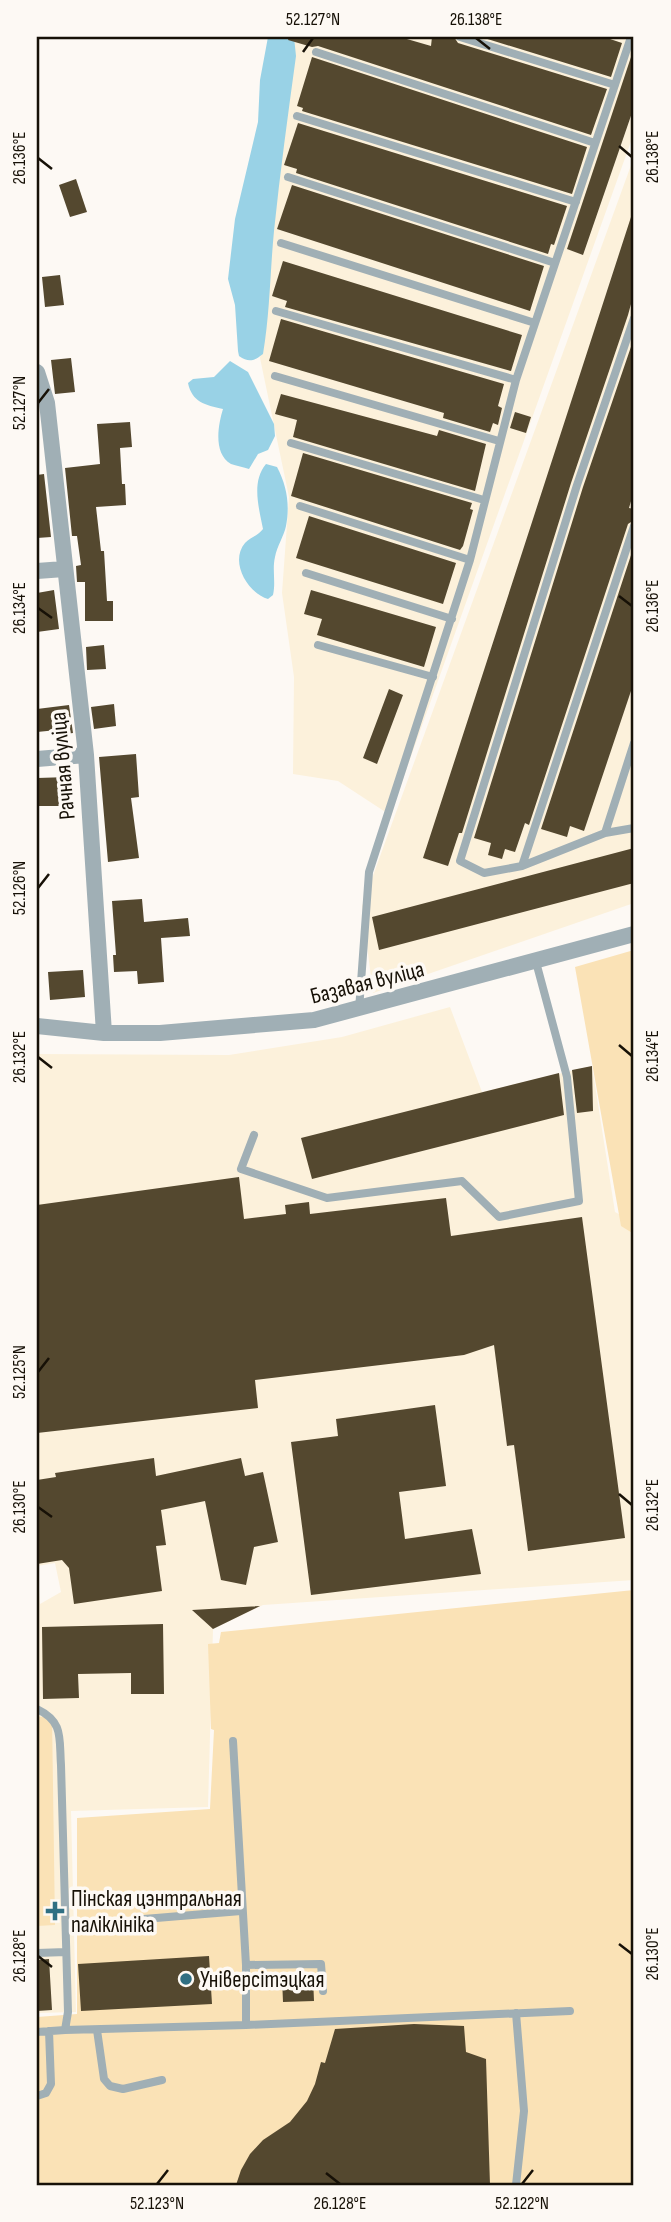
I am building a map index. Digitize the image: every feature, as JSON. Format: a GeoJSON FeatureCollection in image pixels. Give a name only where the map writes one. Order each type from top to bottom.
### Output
{"type":"FeatureCollection","features":[{"type":"Feature","properties":{"kind":"street","name":"Рачная вуліца"},"geometry":{"type":"LineString","coordinates":[[37,372],[47,403],[86,755],[104,1033]]}},
{"type":"Feature","properties":{"kind":"street"},"geometry":{"type":"LineString","coordinates":[[37,572],[64,569]]}},
{"type":"Feature","properties":{"kind":"street"},"geometry":{"type":"LineString","coordinates":[[37,759],[86,755]]}},
{"type":"Feature","properties":{"kind":"street","name":"Базавая вуліца"},"geometry":{"type":"LineString","coordinates":[[37,1026],[104,1033],[160,1033],[314,1020],[634,934]]}},
{"type":"Feature","properties":{"kind":"lane"},"geometry":{"type":"LineString","coordinates":[[460,37],[615,85]]}},
{"type":"Feature","properties":{"kind":"lane"},"geometry":{"type":"LineString","coordinates":[[359,1010],[369,872],[470,560],[516,380],[631,37]]}},
{"type":"Feature","properties":{"kind":"lane"},"geometry":{"type":"LineString","coordinates":[[316,52],[595,143]]}},
{"type":"Feature","properties":{"kind":"lane"},"geometry":{"type":"LineString","coordinates":[[297,116],[576,202]]}},
{"type":"Feature","properties":{"kind":"lane"},"geometry":{"type":"LineString","coordinates":[[288,177],[555,263]]}},
{"type":"Feature","properties":{"kind":"lane"},"geometry":{"type":"LineString","coordinates":[[281,243],[535,323]]}},
{"type":"Feature","properties":{"kind":"lane"},"geometry":{"type":"LineString","coordinates":[[276,311],[516,380]]}},
{"type":"Feature","properties":{"kind":"lane"},"geometry":{"type":"LineString","coordinates":[[634,318],[573,498],[460,861],[484,873],[522,866],[605,833],[634,828]]}},
{"type":"Feature","properties":{"kind":"lane"},"geometry":{"type":"LineString","coordinates":[[275,376],[499,441]]}},
{"type":"Feature","properties":{"kind":"lane"},"geometry":{"type":"LineString","coordinates":[[291,443],[484,500]]}},
{"type":"Feature","properties":{"kind":"lane"},"geometry":{"type":"LineString","coordinates":[[300,506],[470,560]]}},
{"type":"Feature","properties":{"kind":"lane"},"geometry":{"type":"LineString","coordinates":[[522,866],[634,526]]}},
{"type":"Feature","properties":{"kind":"lane"},"geometry":{"type":"LineString","coordinates":[[306,573],[452,619]]}},
{"type":"Feature","properties":{"kind":"lane"},"geometry":{"type":"LineString","coordinates":[[318,645],[433,677]]}},
{"type":"Feature","properties":{"kind":"lane"},"geometry":{"type":"LineString","coordinates":[[605,833],[634,743]]}},
{"type":"Feature","properties":{"kind":"lane"},"geometry":{"type":"LineString","coordinates":[[254,1135],[241,1169],[327,1198],[462,1181],[499,1217],[579,1202],[567,1077],[536,962]]}},
{"type":"Feature","properties":{"kind":"lane"},"geometry":{"type":"LineString","coordinates":[[37,1709],[52,1716],[58,1728],[68,2012],[65,2030]]}},
{"type":"Feature","properties":{"kind":"lane"},"geometry":{"type":"LineString","coordinates":[[233,1741],[246,1965],[246,2025]]}},
{"type":"Feature","properties":{"kind":"lane"},"geometry":{"type":"LineString","coordinates":[[144,1919],[241,1911]]}},
{"type":"Feature","properties":{"kind":"lane"},"geometry":{"type":"LineString","coordinates":[[37,1953],[66,1952]]}},
{"type":"Feature","properties":{"kind":"lane"},"geometry":{"type":"LineString","coordinates":[[246,1965],[321,1964],[323,1991]]}},
{"type":"Feature","properties":{"kind":"lane"},"geometry":{"type":"LineString","coordinates":[[37,2032],[570,2011]]}},
{"type":"Feature","properties":{"kind":"lane"},"geometry":{"type":"LineString","coordinates":[[516,2013],[524,2111],[516,2185]]}},
{"type":"Feature","properties":{"kind":"lane"},"geometry":{"type":"LineString","coordinates":[[97,2029],[104,2080],[110,2086],[123,2089],[162,2080]]}},
{"type":"Feature","properties":{"kind":"lane"},"geometry":{"type":"LineString","coordinates":[[37,2096],[46,2093],[51,2084],[49,2031]]}},
{"type":"Feature","properties":{"kind":"shaded area"},"geometry":{"type":"Polygon","coordinates":[[[288,37],[634,37],[634,133],[390,815],[338,781],[293,774],[294,677],[282,593],[289,497],[260,358],[288,37]]]}},
{"type":"Feature","properties":{"kind":"shaded area"},"geometry":{"type":"Polygon","coordinates":[[[634,157],[634,903],[373,993],[362,906],[634,157]]]}},
{"type":"Feature","properties":{"kind":"shaded area"},"geometry":{"type":"Polygon","coordinates":[[[634,950],[634,1234],[621,1226],[575,967],[634,950]]]}},
{"type":"Feature","properties":{"kind":"shaded area"},"geometry":{"type":"Polygon","coordinates":[[[450,1007],[482,1092],[592,1066],[615,1212],[634,1222],[634,1580],[263,1605],[213,1629],[208,1807],[71,1811],[76,2012],[37,2013],[37,1591],[40,1604],[61,1592],[55,1563],[37,1566],[37,1054],[229,1055],[342,1037],[450,1007]]]}},
{"type":"Feature","properties":{"kind":"shaded area"},"geometry":{"type":"Polygon","coordinates":[[[634,1590],[634,2185],[37,2185],[37,2017],[77,2014],[77,1818],[210,1809],[214,1730],[211,1729],[208,1644],[219,1643],[221,1632],[634,1590]]]}},
{"type":"Feature","properties":{"kind":"shaded area"},"geometry":{"type":"Polygon","coordinates":[[[52,1716],[55,1925],[37,1926],[37,1717],[52,1716]]]}},
{"type":"Feature","properties":{"kind":"water"},"geometry":{"type":"Polygon","coordinates":[[[268,37],[294,37],[296,56],[276,209],[263,354],[254,360],[246,360],[239,356],[235,305],[228,279],[235,219],[258,122],[260,80],[268,37]]]}},
{"type":"Feature","properties":{"kind":"water"},"geometry":{"type":"Polygon","coordinates":[[[230,361],[248,372],[274,424],[275,436],[268,450],[258,454],[249,469],[231,464],[225,459],[218,439],[223,409],[200,402],[193,395],[188,383],[193,379],[214,377],[230,361]]]}},
{"type":"Feature","properties":{"kind":"water"},"geometry":{"type":"Polygon","coordinates":[[[266,464],[277,467],[287,496],[288,511],[285,530],[275,557],[273,595],[268,599],[248,584],[239,559],[245,543],[263,529],[257,487],[261,471],[266,464]]]}},
{"type":"Feature","properties":{"kind":"building"},"geometry":{"type":"Polygon","coordinates":[[[289,37],[400,37],[431,46],[432,37],[454,37],[458,43],[607,89],[591,135],[318,46],[312,47],[288,40],[289,37]]]}},
{"type":"Feature","properties":{"kind":"building"},"geometry":{"type":"Polygon","coordinates":[[[481,37],[604,37],[622,43],[611,77],[481,37]]]}},
{"type":"Feature","properties":{"kind":"building"},"geometry":{"type":"Polygon","coordinates":[[[634,48],[634,107],[583,255],[567,249],[634,48]]]}},
{"type":"Feature","properties":{"kind":"building"},"geometry":{"type":"Polygon","coordinates":[[[312,57],[587,147],[572,194],[302,111],[303,108],[297,106],[312,57]]]}},
{"type":"Feature","properties":{"kind":"building"},"geometry":{"type":"Polygon","coordinates":[[[298,123],[567,206],[554,245],[551,244],[548,254],[296,173],[297,169],[284,165],[298,123]]]}},
{"type":"Feature","properties":{"kind":"building"},"geometry":{"type":"Polygon","coordinates":[[[76,179],[87,212],[70,217],[59,185],[76,179]]]}},
{"type":"Feature","properties":{"kind":"building"},"geometry":{"type":"Polygon","coordinates":[[[292,185],[544,266],[530,311],[277,229],[292,185]]]}},
{"type":"Feature","properties":{"kind":"building"},"geometry":{"type":"Polygon","coordinates":[[[631,217],[634,218],[634,293],[628,315],[571,483],[462,833],[459,833],[448,866],[423,858],[631,217]]]}},
{"type":"Feature","properties":{"kind":"building"},"geometry":{"type":"Polygon","coordinates":[[[283,261],[522,335],[511,371],[285,307],[287,301],[272,296],[283,261]]]}},
{"type":"Feature","properties":{"kind":"building"},"geometry":{"type":"Polygon","coordinates":[[[60,275],[64,305],[45,307],[42,277],[60,275]]]}},
{"type":"Feature","properties":{"kind":"building"},"geometry":{"type":"Polygon","coordinates":[[[281,319],[504,384],[498,406],[502,408],[498,425],[493,423],[490,432],[443,418],[444,413],[269,361],[281,319]]]}},
{"type":"Feature","properties":{"kind":"building"},"geometry":{"type":"Polygon","coordinates":[[[634,338],[634,491],[629,508],[634,509],[634,520],[628,524],[529,825],[525,823],[515,852],[505,849],[502,859],[488,855],[491,843],[474,838],[583,487],[634,338]]]}},
{"type":"Feature","properties":{"kind":"building"},"geometry":{"type":"Polygon","coordinates":[[[71,358],[75,392],[55,394],[51,360],[71,358]]]}},
{"type":"Feature","properties":{"kind":"building"},"geometry":{"type":"Polygon","coordinates":[[[281,394],[437,436],[439,430],[486,444],[475,491],[293,437],[297,420],[275,414],[281,394]]]}},
{"type":"Feature","properties":{"kind":"building"},"geometry":{"type":"Polygon","coordinates":[[[515,412],[531,417],[526,433],[510,428],[515,412]]]}},
{"type":"Feature","properties":{"kind":"building"},"geometry":{"type":"Polygon","coordinates":[[[130,422],[132,447],[120,448],[126,505],[96,507],[101,551],[104,551],[107,601],[113,601],[113,621],[85,621],[85,582],[77,582],[76,566],[81,565],[77,536],[72,536],[65,468],[100,464],[97,424],[130,422]]]}},
{"type":"Feature","properties":{"kind":"building"},"geometry":{"type":"Polygon","coordinates":[[[303,453],[472,503],[470,509],[473,510],[463,546],[460,550],[291,496],[303,453]]]}},
{"type":"Feature","properties":{"kind":"building"},"geometry":{"type":"Polygon","coordinates":[[[44,474],[51,537],[37,538],[37,475],[44,474]]]}},
{"type":"Feature","properties":{"kind":"building"},"geometry":{"type":"Polygon","coordinates":[[[309,516],[456,563],[443,604],[296,558],[309,516]]]}},
{"type":"Feature","properties":{"kind":"building"},"geometry":{"type":"Polygon","coordinates":[[[634,546],[634,682],[584,831],[570,826],[567,837],[541,829],[634,546]]]}},
{"type":"Feature","properties":{"kind":"building"},"geometry":{"type":"Polygon","coordinates":[[[54,590],[59,629],[37,632],[37,593],[54,590]]]}},
{"type":"Feature","properties":{"kind":"building"},"geometry":{"type":"Polygon","coordinates":[[[311,590],[436,627],[424,667],[317,635],[322,619],[304,614],[311,590]]]}},
{"type":"Feature","properties":{"kind":"building"},"geometry":{"type":"Polygon","coordinates":[[[104,645],[106,669],[87,670],[86,647],[104,645]]]}},
{"type":"Feature","properties":{"kind":"building"},"geometry":{"type":"Polygon","coordinates":[[[389,689],[403,695],[377,764],[363,758],[389,689]]]}},
{"type":"Feature","properties":{"kind":"building"},"geometry":{"type":"Polygon","coordinates":[[[114,704],[116,726],[94,729],[91,707],[114,704]]]}},
{"type":"Feature","properties":{"kind":"building"},"geometry":{"type":"Polygon","coordinates":[[[69,705],[73,733],[58,735],[57,730],[37,732],[37,709],[69,705]]]}},
{"type":"Feature","properties":{"kind":"building"},"geometry":{"type":"Polygon","coordinates":[[[136,754],[139,797],[131,798],[139,858],[108,862],[99,757],[136,754]]]}},
{"type":"Feature","properties":{"kind":"building"},"geometry":{"type":"Polygon","coordinates":[[[69,777],[69,806],[37,806],[37,778],[69,777]]]}},
{"type":"Feature","properties":{"kind":"building"},"geometry":{"type":"Polygon","coordinates":[[[634,848],[634,883],[379,950],[372,917],[634,848]]]}},
{"type":"Feature","properties":{"kind":"building"},"geometry":{"type":"Polygon","coordinates":[[[142,899],[144,922],[188,918],[190,936],[161,938],[164,982],[138,984],[137,971],[114,972],[113,955],[116,955],[112,901],[142,899]]]}},
{"type":"Feature","properties":{"kind":"building"},"geometry":{"type":"Polygon","coordinates":[[[83,970],[85,997],[50,1000],[48,972],[83,970]]]}},
{"type":"Feature","properties":{"kind":"building"},"geometry":{"type":"Polygon","coordinates":[[[592,1066],[593,1111],[577,1113],[572,1070],[592,1066]]]}},
{"type":"Feature","properties":{"kind":"building"},"geometry":{"type":"Polygon","coordinates":[[[559,1073],[564,1115],[312,1179],[301,1138],[559,1073]]]}},
{"type":"Feature","properties":{"kind":"building"},"geometry":{"type":"Polygon","coordinates":[[[239,1177],[244,1219],[286,1214],[285,1205],[309,1202],[310,1214],[446,1198],[451,1236],[582,1217],[625,1538],[528,1551],[514,1445],[507,1446],[494,1345],[464,1355],[255,1380],[258,1408],[37,1433],[37,1205],[239,1177]]]}},
{"type":"Feature","properties":{"kind":"building"},"geometry":{"type":"Polygon","coordinates":[[[435,1405],[446,1486],[399,1492],[405,1539],[472,1529],[481,1574],[311,1595],[291,1442],[338,1436],[336,1419],[435,1405]]]}},
{"type":"Feature","properties":{"kind":"building"},"geometry":{"type":"Polygon","coordinates":[[[154,1458],[156,1476],[241,1458],[245,1476],[263,1472],[278,1542],[254,1547],[246,1585],[221,1580],[205,1501],[161,1510],[166,1545],[156,1546],[162,1591],[74,1604],[69,1568],[62,1560],[37,1564],[37,1480],[56,1477],[55,1473],[154,1458]]]}},
{"type":"Feature","properties":{"kind":"building"},"geometry":{"type":"Polygon","coordinates":[[[260,1606],[213,1629],[192,1610],[260,1606]]]}},
{"type":"Feature","properties":{"kind":"building"},"geometry":{"type":"Polygon","coordinates":[[[163,1624],[164,1694],[131,1694],[131,1673],[78,1674],[79,1698],[43,1699],[42,1627],[163,1624]]]}},
{"type":"Feature","properties":{"kind":"building"},"geometry":{"type":"Polygon","coordinates":[[[209,1956],[212,2004],[81,2011],[78,1964],[209,1956]]]}},
{"type":"Feature","properties":{"kind":"building"},"geometry":{"type":"Polygon","coordinates":[[[49,1959],[52,2010],[37,2011],[37,1960],[49,1959]]]}},
{"type":"Feature","properties":{"kind":"building"},"geometry":{"type":"Polygon","coordinates":[[[313,1977],[314,2001],[283,2002],[282,1978],[313,1977]]]}},
{"type":"Feature","properties":{"kind":"building"},"geometry":{"type":"Polygon","coordinates":[[[414,2024],[464,2026],[466,2052],[486,2059],[490,2185],[236,2185],[250,2154],[263,2140],[290,2122],[307,2101],[321,2062],[325,2063],[335,2029],[414,2024]]]}},
{"type":"Feature","properties":{"kind":"place","name":"Пінская цэнтральная паліклініка"},"geometry":{"type":"Point","coordinates":[55,1911]}},
{"type":"Feature","properties":{"kind":"place","name":"Універсітэцкая"},"geometry":{"type":"Point","coordinates":[186,1979]}}]}
